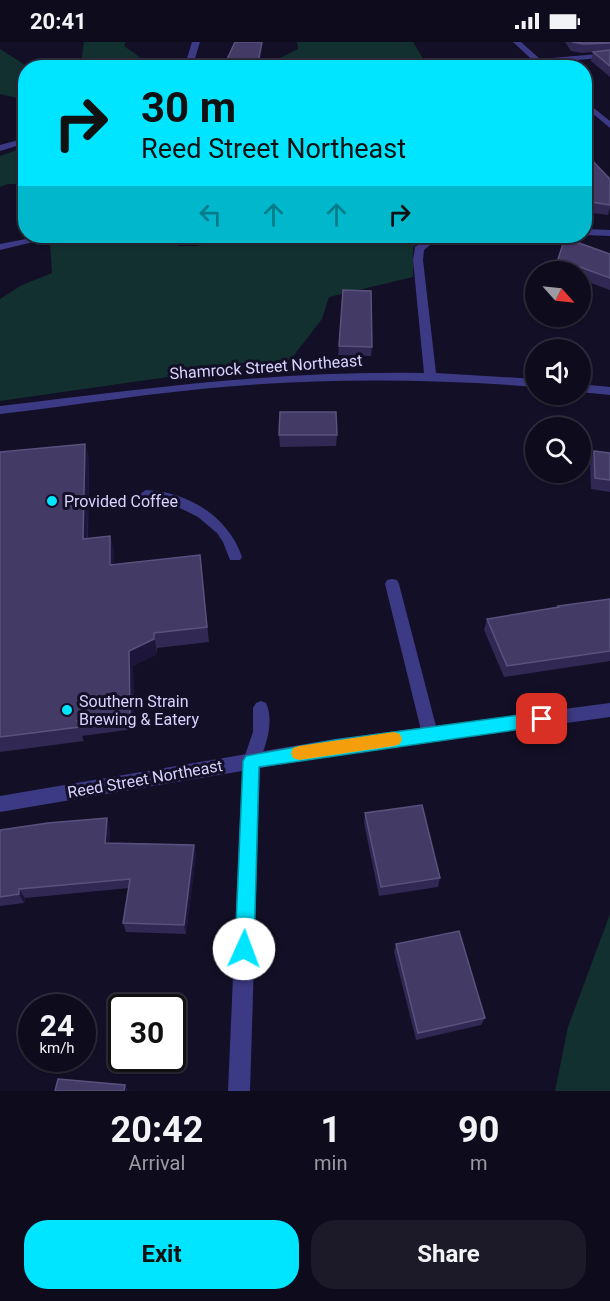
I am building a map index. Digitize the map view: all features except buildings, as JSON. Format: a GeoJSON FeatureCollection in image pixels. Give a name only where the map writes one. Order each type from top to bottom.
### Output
{"type":"FeatureCollection","features":[{"type":"Feature","properties":{"kind":"street"},"geometry":{"type":"LineString","coordinates":[[190,60],[196,42]]}},
{"type":"Feature","properties":{"kind":"street"},"geometry":{"type":"LineString","coordinates":[[517,42],[537,60]]}},
{"type":"Feature","properties":{"kind":"street"},"geometry":{"type":"LineString","coordinates":[[550,60],[610,55]]}},
{"type":"Feature","properties":{"kind":"street"},"geometry":{"type":"LineString","coordinates":[[592,109],[610,125]]}},
{"type":"Feature","properties":{"kind":"street"},"geometry":{"type":"LineString","coordinates":[[0,148],[18,142]]}},
{"type":"Feature","properties":{"kind":"street"},"geometry":{"type":"LineString","coordinates":[[592,232],[610,233]]}},
{"type":"Feature","properties":{"kind":"street"},"geometry":{"type":"LineString","coordinates":[[0,247],[19,243]]}},
{"type":"Feature","properties":{"kind":"street"},"geometry":{"type":"LineString","coordinates":[[426,243],[419,249],[418,260],[430,376]]}},
{"type":"Feature","properties":{"kind":"street","name":"Shamrock Street Northeast"},"geometry":{"type":"LineString","coordinates":[[0,410],[266,380],[430,376],[525,382]]}},
{"type":"Feature","properties":{"kind":"street"},"geometry":{"type":"LineString","coordinates":[[591,389],[610,391]]}},
{"type":"Feature","properties":{"kind":"street","name":"Reed Street Northeast"},"geometry":{"type":"LineString","coordinates":[[0,804],[251,761],[610,710]]}},
{"type":"Feature","properties":{"kind":"street"},"geometry":{"type":"LineString","coordinates":[[239,1091],[251,761]]}},
{"type":"Feature","properties":{"kind":"lane"},"geometry":{"type":"LineString","coordinates":[[146,494],[171,496],[213,522],[228,538],[235,557]]}},
{"type":"Feature","properties":{"kind":"lane"},"geometry":{"type":"LineString","coordinates":[[392,584],[430,734]]}},
{"type":"Feature","properties":{"kind":"lane"},"geometry":{"type":"LineString","coordinates":[[251,761],[261,732],[261,708]]}},
{"type":"Feature","properties":{"kind":"green space"},"geometry":{"type":"Polygon","coordinates":[[[84,42],[126,42],[124,46],[141,58],[139,60],[82,60],[84,42]]]}},
{"type":"Feature","properties":{"kind":"green space"},"geometry":{"type":"Polygon","coordinates":[[[297,42],[413,42],[424,60],[276,60],[298,49],[297,42]]]}},
{"type":"Feature","properties":{"kind":"green space"},"geometry":{"type":"Polygon","coordinates":[[[0,49],[18,61],[18,98],[0,94],[0,49]]]}},
{"type":"Feature","properties":{"kind":"green space"},"geometry":{"type":"Polygon","coordinates":[[[18,150],[18,184],[0,187],[0,156],[18,150]]]}},
{"type":"Feature","properties":{"kind":"green space"},"geometry":{"type":"Polygon","coordinates":[[[50,243],[176,243],[178,246],[196,246],[210,243],[418,243],[413,248],[413,277],[329,297],[322,319],[288,363],[238,367],[0,401],[0,299],[22,285],[52,273],[50,243]]]}},
{"type":"Feature","properties":{"kind":"green space"},"geometry":{"type":"Polygon","coordinates":[[[610,914],[610,1091],[555,1091],[568,1027],[610,914]]]}},
{"type":"Feature","properties":{"kind":"slow traffic"},"geometry":{"type":"LineString","coordinates":[[299,753],[394,739]]}},
{"type":"Feature","properties":{"kind":"place","name":"Provided Coffee"},"geometry":{"type":"Point","coordinates":[52,501]}},
{"type":"Feature","properties":{"kind":"place","name":"Southern Strain Brewing & Eatery"},"geometry":{"type":"Point","coordinates":[67,710]}},
{"type":"Feature","properties":{"kind":"route"},"geometry":{"type":"LineString","coordinates":[[244,949],[251,761],[335,747],[542,719]]}}]}
